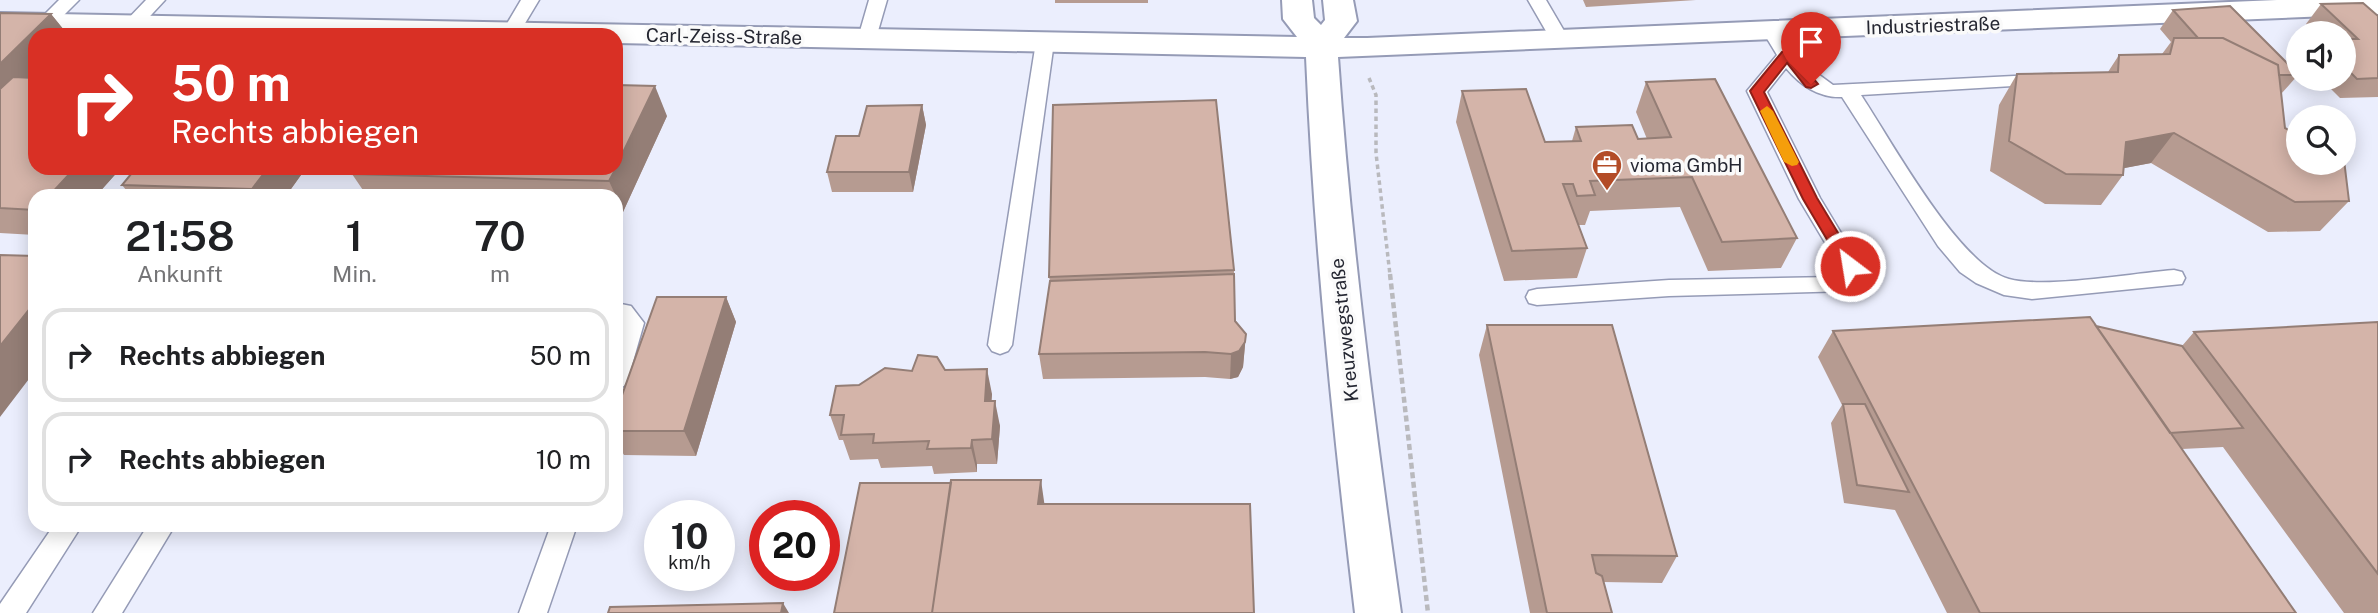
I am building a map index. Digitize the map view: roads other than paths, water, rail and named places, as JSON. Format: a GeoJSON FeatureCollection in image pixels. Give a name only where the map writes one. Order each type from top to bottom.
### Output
{"type":"FeatureCollection","features":[{"type":"Feature","properties":{"kind":"street"},"geometry":{"type":"LineString","coordinates":[[1297,0],[1299,19],[1321,46],[1341,21],[1338,0]]}},
{"type":"Feature","properties":{"kind":"street","name":"Industriestraße"},"geometry":{"type":"LineString","coordinates":[[1321,46],[1367,48],[1561,41],[1779,43],[2378,5]]}},
{"type":"Feature","properties":{"kind":"street","name":"Carl-Zeiss-Straße"},"geometry":{"type":"LineString","coordinates":[[0,22],[322,28]]}},
{"type":"Feature","properties":{"kind":"street","name":"Carl-Zeiss-Straße"},"geometry":{"type":"LineString","coordinates":[[623,34],[1321,46]]}},
{"type":"Feature","properties":{"kind":"street","name":"Kreuzwegstraße"},"geometry":{"type":"LineString","coordinates":[[1321,46],[1330,200],[1352,411],[1378,613]]}},
{"type":"Feature","properties":{"kind":"lane"},"geometry":{"type":"LineString","coordinates":[[45,23],[70,0]]}},
{"type":"Feature","properties":{"kind":"lane"},"geometry":{"type":"LineString","coordinates":[[132,24],[156,0]]}},
{"type":"Feature","properties":{"kind":"lane"},"geometry":{"type":"LineString","coordinates":[[513,28],[530,0]]}},
{"type":"Feature","properties":{"kind":"lane"},"geometry":{"type":"LineString","coordinates":[[867,38],[878,0]]}},
{"type":"Feature","properties":{"kind":"lane"},"geometry":{"type":"LineString","coordinates":[[1537,0],[1561,41]]}},
{"type":"Feature","properties":{"kind":"lane"},"geometry":{"type":"LineString","coordinates":[[1000,345],[1045,42]]}},
{"type":"Feature","properties":{"kind":"lane"},"geometry":{"type":"LineString","coordinates":[[1537,297],[1669,288],[1840,285],[1850,266],[1810,199],[1757,91],[1779,43],[1811,84],[1831,91],[2065,76]]}},
{"type":"Feature","properties":{"kind":"lane"},"geometry":{"type":"LineString","coordinates":[[1847,90],[1946,240],[1968,266],[1984,277],[2004,286],[2032,291],[2174,278]]}},
{"type":"Feature","properties":{"kind":"lane"},"geometry":{"type":"LineString","coordinates":[[623,312],[632,323],[623,354]]}},
{"type":"Feature","properties":{"kind":"lane"},"geometry":{"type":"LineString","coordinates":[[10,613],[63,532]]}},
{"type":"Feature","properties":{"kind":"lane"},"geometry":{"type":"LineString","coordinates":[[107,613],[158,532]]}},
{"type":"Feature","properties":{"kind":"lane"},"geometry":{"type":"LineString","coordinates":[[533,613],[562,532]]}},
{"type":"Feature","properties":{"kind":"place","name":"vioma GmbH"},"geometry":{"type":"Point","coordinates":[1607,192]}}]}
